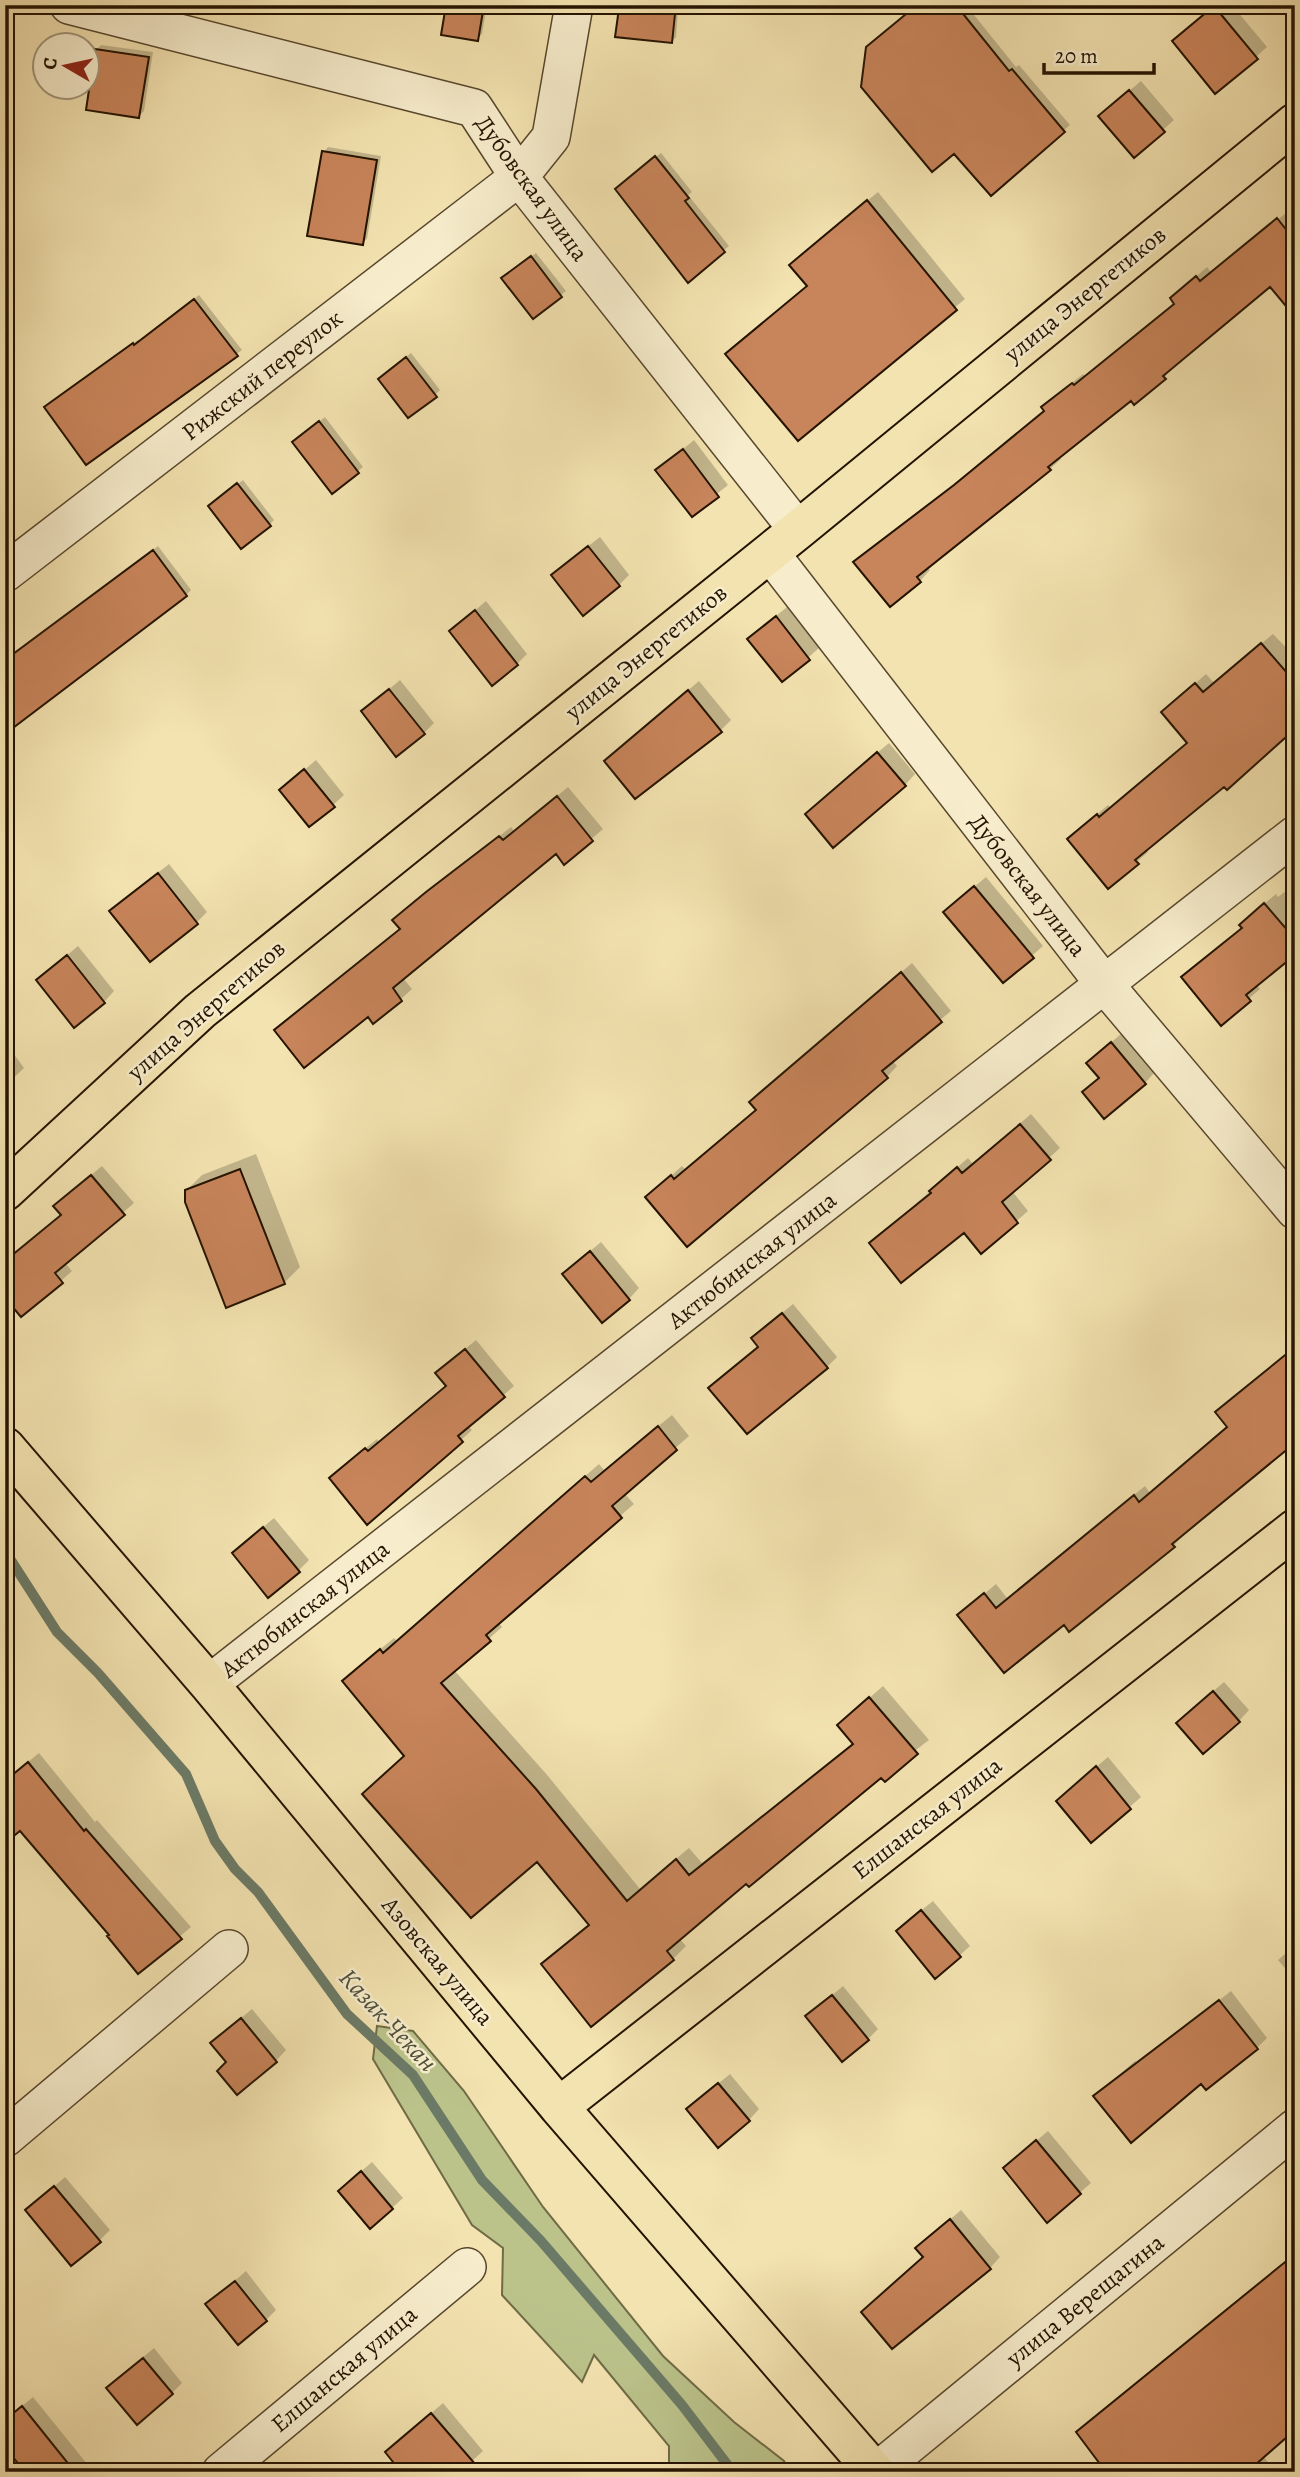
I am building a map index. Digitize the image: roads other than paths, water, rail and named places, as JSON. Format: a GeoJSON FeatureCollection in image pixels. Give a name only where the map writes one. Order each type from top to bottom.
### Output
{"type":"FeatureCollection","features":[{"type":"Feature","properties":{"kind":"main road","name":"улица Энергетиков"},"geometry":{"type":"LineString","coordinates":[[5,1191],[200,1011],[784,541],[1295,123]]}},
{"type":"Feature","properties":{"kind":"main road","name":"Азовская улица"},"geometry":{"type":"LineString","coordinates":[[5,1447],[209,1684],[559,2107],[875,2472]]}},
{"type":"Feature","properties":{"kind":"main road","name":"Елшанская улица"},"geometry":{"type":"LineString","coordinates":[[559,2107],[1295,1530]]}},
{"type":"Feature","properties":{"kind":"street","name":"Дубовская улица"},"geometry":{"type":"LineString","coordinates":[[69,5],[474,108],[519,177],[1105,985],[1295,1210]]}},
{"type":"Feature","properties":{"kind":"street","name":"Рижский переулок"},"geometry":{"type":"LineString","coordinates":[[5,573],[519,177],[551,137],[574,5]]}},
{"type":"Feature","properties":{"kind":"street","name":"Актюбинская улица"},"geometry":{"type":"LineString","coordinates":[[209,1684],[1295,835]]}},
{"type":"Feature","properties":{"kind":"street"},"geometry":{"type":"LineString","coordinates":[[5,2138],[229,1949]]}},
{"type":"Feature","properties":{"kind":"street","name":"улица Верещагина"},"geometry":{"type":"LineString","coordinates":[[875,2472],[1295,2128]]}},
{"type":"Feature","properties":{"kind":"street","name":"Елшанская улица"},"geometry":{"type":"LineString","coordinates":[[222,2472],[467,2267]]}},
{"type":"Feature","properties":{"kind":"waterway","name":"Казак-Чекан"},"geometry":{"type":"LineString","coordinates":[[5,1551],[57,1632],[98,1673],[186,1774],[215,1841],[235,1869],[258,1892],[347,2014],[413,2075],[482,2180],[541,2241],[682,2405],[733,2472]]}}]}
